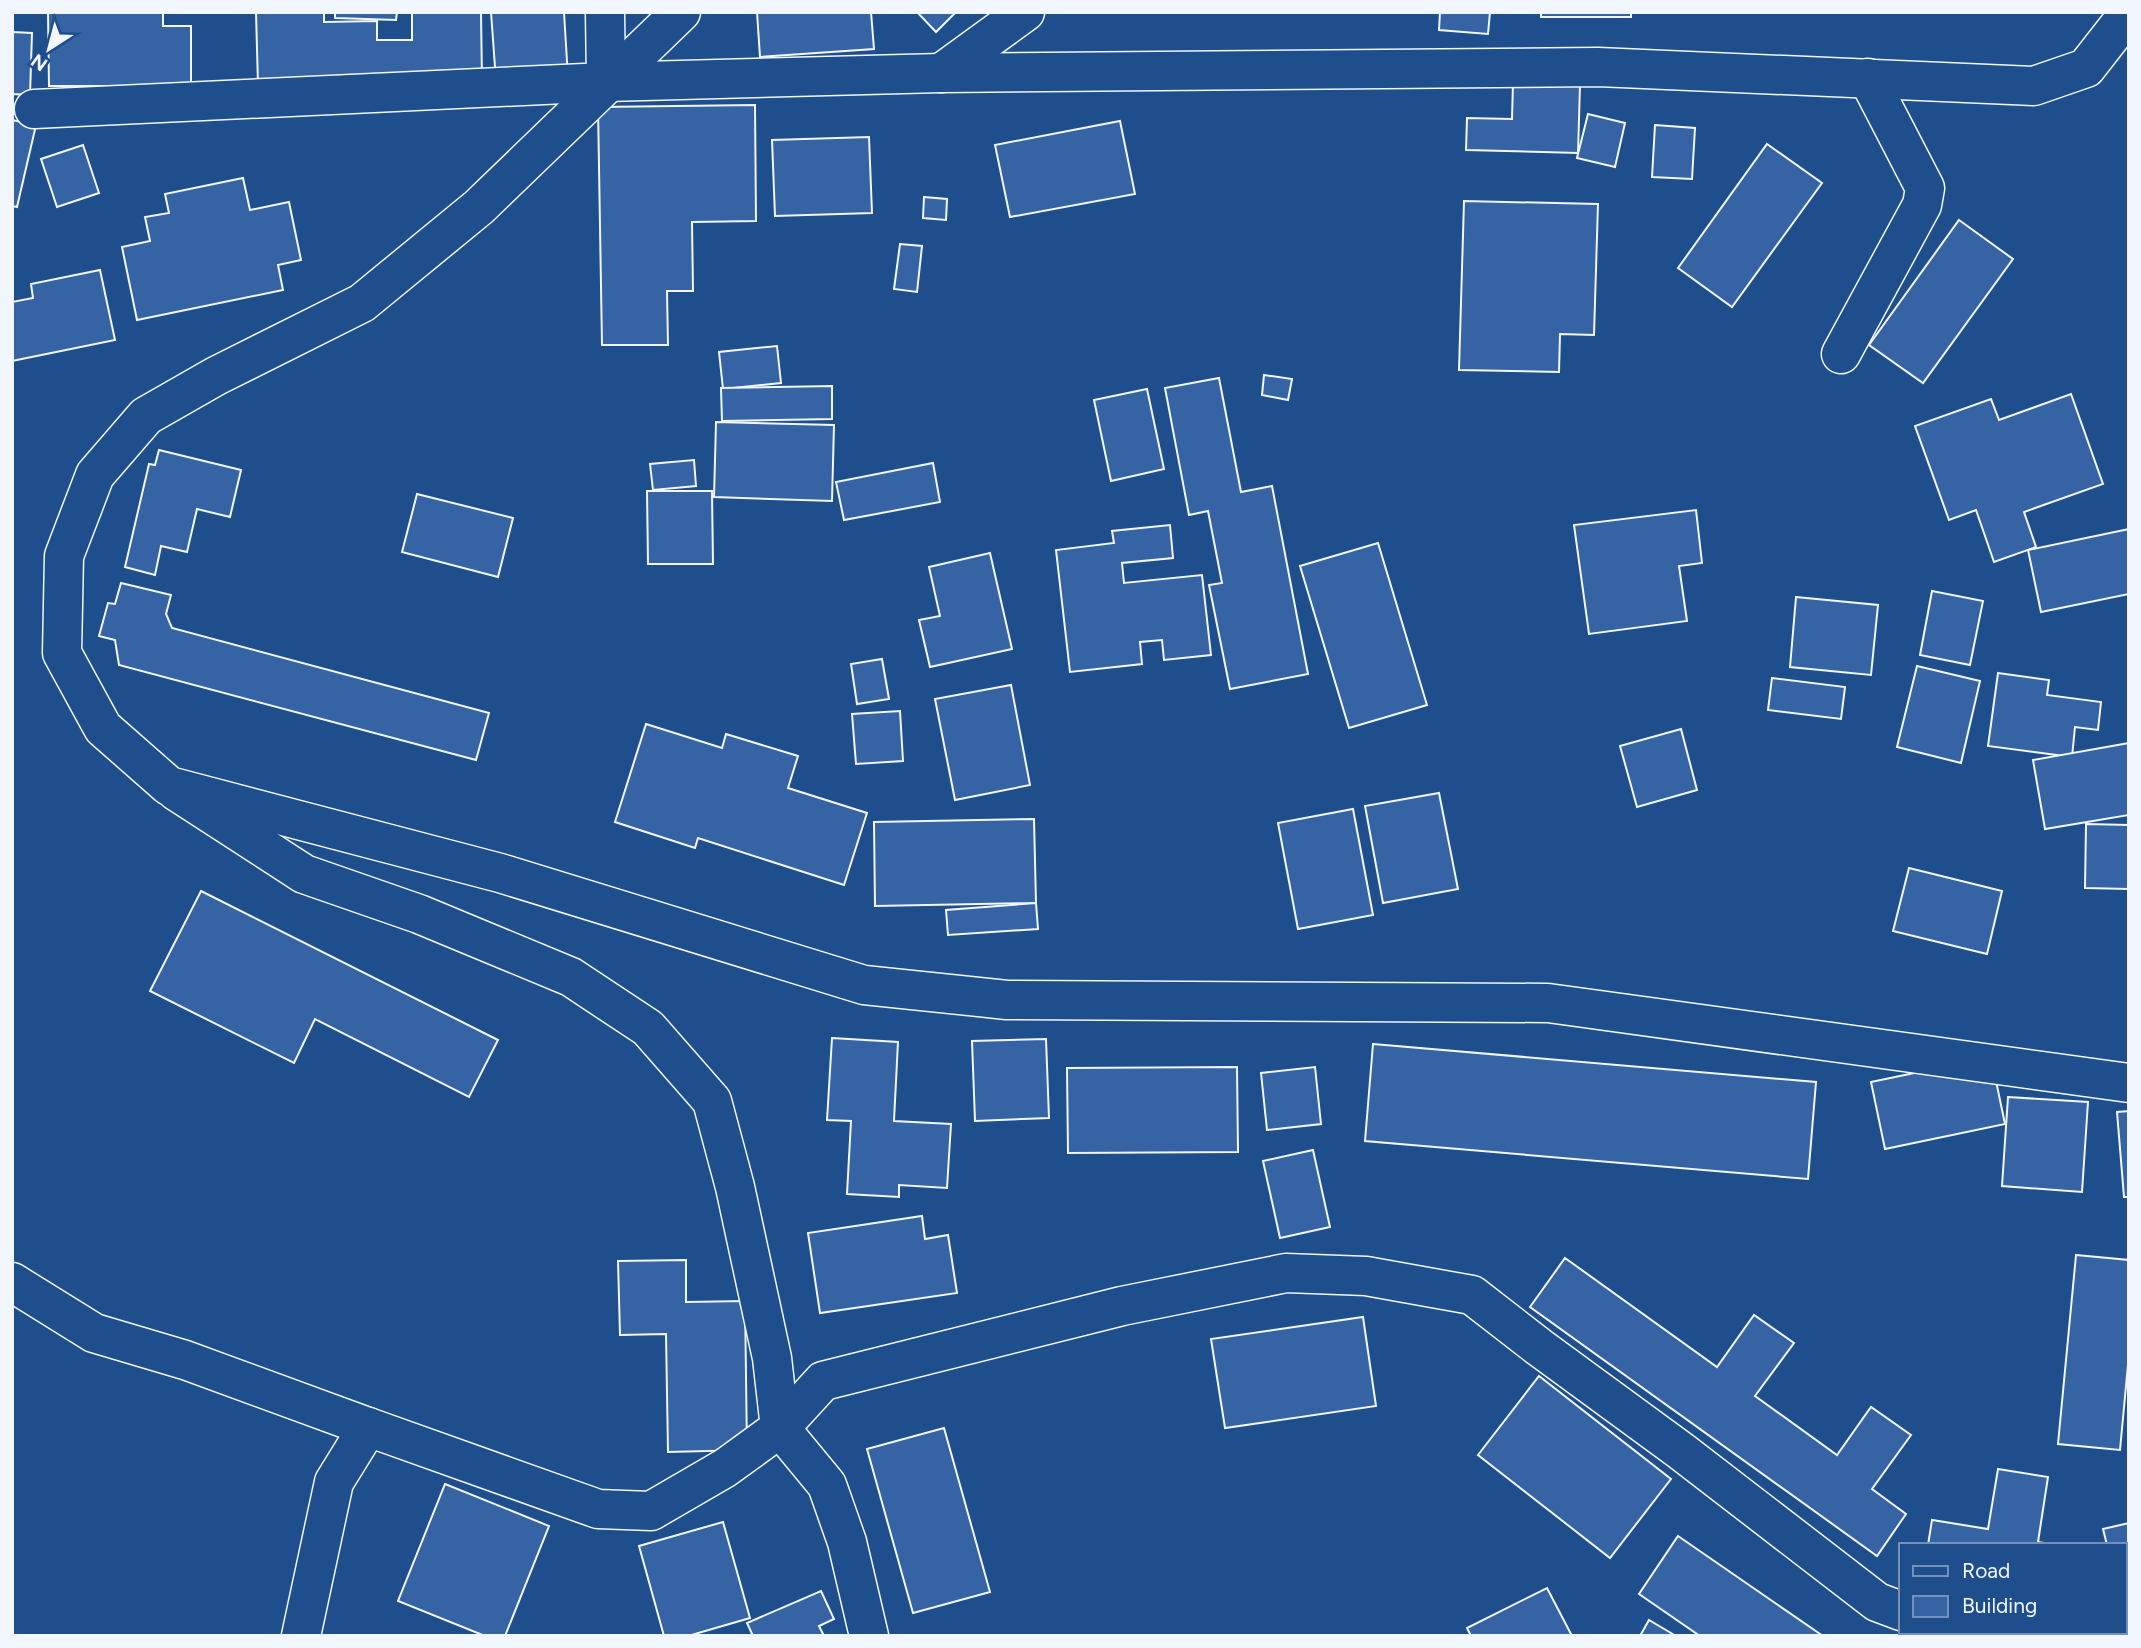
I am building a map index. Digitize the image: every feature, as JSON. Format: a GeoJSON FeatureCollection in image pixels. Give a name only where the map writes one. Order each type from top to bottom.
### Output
{"type":"FeatureCollection","features":[{"type":"Feature","properties":{"kind":"street"},"geometry":{"type":"LineString","coordinates":[[605,12],[607,82]]}},
{"type":"Feature","properties":{"kind":"street"},"geometry":{"type":"LineString","coordinates":[[681,12],[479,207],[362,303],[216,376],[146,416],[95,475],[64,556],[62,653],[103,728],[169,786],[304,874],[419,914],[572,978],[648,1028],[712,1101],[735,1187],[772,1358],[780,1428],[827,1485],[847,1542],[869,1636]]}},
{"type":"Feature","properties":{"kind":"street"},"geometry":{"type":"LineString","coordinates":[[941,73],[1025,12]]}},
{"type":"Feature","properties":{"kind":"street"},"geometry":{"type":"LineString","coordinates":[[34,109],[607,82],[941,73],[1598,67],[2035,86],[2086,68],[2118,52],[2129,13]]}},
{"type":"Feature","properties":{"kind":"street"},"geometry":{"type":"LineString","coordinates":[[1841,354],[1922,205],[1925,188],[1868,78]]}},
{"type":"Feature","properties":{"kind":"street"},"geometry":{"type":"LineString","coordinates":[[169,786],[500,873],[864,985],[1007,1000],[1548,1003],[2129,1083]]}},
{"type":"Feature","properties":{"kind":"street"},"geometry":{"type":"LineString","coordinates":[[12,1282],[94,1333],[185,1360],[598,1509],[651,1511],[724,1468],[780,1428],[823,1381],[1122,1307],[1286,1273],[1366,1276],[1472,1295],[1877,1602],[1899,1610]]}},
{"type":"Feature","properties":{"kind":"street"},"geometry":{"type":"LineString","coordinates":[[302,1636],[334,1482],[368,1427]]}},
{"type":"Feature","properties":{"kind":"building"},"geometry":{"type":"Polygon","coordinates":[[[48,12],[163,12],[163,26],[191,26],[191,86],[49,86],[48,12]]]}},
{"type":"Feature","properties":{"kind":"building"},"geometry":{"type":"Polygon","coordinates":[[[256,12],[324,12],[324,22],[377,21],[377,40],[412,40],[412,13],[481,12],[482,82],[258,85],[256,12]]]}},
{"type":"Feature","properties":{"kind":"building"},"geometry":{"type":"Polygon","coordinates":[[[335,12],[397,12],[396,20],[335,18],[335,12]]]}},
{"type":"Feature","properties":{"kind":"building"},"geometry":{"type":"Polygon","coordinates":[[[491,12],[564,12],[568,78],[496,81],[491,12]]]}},
{"type":"Feature","properties":{"kind":"building"},"geometry":{"type":"Polygon","coordinates":[[[757,12],[871,12],[874,49],[760,57],[757,12]]]}},
{"type":"Feature","properties":{"kind":"building"},"geometry":{"type":"Polygon","coordinates":[[[917,12],[956,12],[936,32],[917,12]]]}},
{"type":"Feature","properties":{"kind":"building"},"geometry":{"type":"Polygon","coordinates":[[[1440,12],[1490,12],[1488,34],[1439,30],[1440,12]]]}},
{"type":"Feature","properties":{"kind":"building"},"geometry":{"type":"Polygon","coordinates":[[[1541,12],[1631,12],[1631,17],[1541,17],[1541,12]]]}},
{"type":"Feature","properties":{"kind":"building"},"geometry":{"type":"Polygon","coordinates":[[[12,32],[32,33],[30,95],[12,94],[12,32]]]}},
{"type":"Feature","properties":{"kind":"building"},"geometry":{"type":"Polygon","coordinates":[[[1513,83],[1580,85],[1578,153],[1466,150],[1467,118],[1512,119],[1513,83]]]}},
{"type":"Feature","properties":{"kind":"building"},"geometry":{"type":"Polygon","coordinates":[[[755,105],[756,221],[692,222],[693,291],[667,291],[668,345],[602,345],[598,107],[755,105]]]}},
{"type":"Feature","properties":{"kind":"building"},"geometry":{"type":"Polygon","coordinates":[[[1588,114],[1625,123],[1615,167],[1577,158],[1588,114]]]}},
{"type":"Feature","properties":{"kind":"building"},"geometry":{"type":"Polygon","coordinates":[[[12,120],[36,125],[17,207],[12,206],[12,120]]]}},
{"type":"Feature","properties":{"kind":"building"},"geometry":{"type":"Polygon","coordinates":[[[1120,121],[1135,194],[1010,217],[995,145],[1120,121]]]}},
{"type":"Feature","properties":{"kind":"building"},"geometry":{"type":"Polygon","coordinates":[[[1655,125],[1695,128],[1692,179],[1652,177],[1655,125]]]}},
{"type":"Feature","properties":{"kind":"building"},"geometry":{"type":"Polygon","coordinates":[[[869,137],[872,213],[775,216],[772,140],[869,137]]]}},
{"type":"Feature","properties":{"kind":"building"},"geometry":{"type":"Polygon","coordinates":[[[1767,144],[1822,183],[1732,307],[1678,268],[1767,144]]]}},
{"type":"Feature","properties":{"kind":"building"},"geometry":{"type":"Polygon","coordinates":[[[83,145],[99,193],[57,207],[41,159],[83,145]]]}},
{"type":"Feature","properties":{"kind":"building"},"geometry":{"type":"Polygon","coordinates":[[[243,178],[250,210],[289,202],[301,260],[278,265],[283,290],[137,320],[122,247],[150,241],[145,217],[169,213],[165,194],[243,178]]]}},
{"type":"Feature","properties":{"kind":"building"},"geometry":{"type":"Polygon","coordinates":[[[924,197],[947,199],[946,220],[923,218],[924,197]]]}},
{"type":"Feature","properties":{"kind":"building"},"geometry":{"type":"Polygon","coordinates":[[[1464,201],[1598,204],[1594,335],[1560,334],[1559,372],[1459,370],[1464,201]]]}},
{"type":"Feature","properties":{"kind":"building"},"geometry":{"type":"Polygon","coordinates":[[[1959,220],[2013,259],[1923,383],[1869,345],[1959,220]]]}},
{"type":"Feature","properties":{"kind":"building"},"geometry":{"type":"Polygon","coordinates":[[[900,244],[922,246],[917,292],[894,289],[900,244]]]}},
{"type":"Feature","properties":{"kind":"building"},"geometry":{"type":"Polygon","coordinates":[[[100,270],[115,340],[12,361],[12,302],[33,298],[31,284],[100,270]]]}},
{"type":"Feature","properties":{"kind":"building"},"geometry":{"type":"Polygon","coordinates":[[[777,346],[781,383],[723,389],[719,352],[777,346]]]}},
{"type":"Feature","properties":{"kind":"building"},"geometry":{"type":"Polygon","coordinates":[[[1264,375],[1292,379],[1288,400],[1262,395],[1264,375]]]}},
{"type":"Feature","properties":{"kind":"building"},"geometry":{"type":"Polygon","coordinates":[[[1219,378],[1241,492],[1272,486],[1308,674],[1230,689],[1209,585],[1222,583],[1208,511],[1189,515],[1165,388],[1219,378]]]}},
{"type":"Feature","properties":{"kind":"building"},"geometry":{"type":"Polygon","coordinates":[[[832,386],[832,419],[722,421],[721,388],[832,386]]]}},
{"type":"Feature","properties":{"kind":"building"},"geometry":{"type":"Polygon","coordinates":[[[1147,389],[1164,469],[1111,481],[1094,400],[1147,389]]]}},
{"type":"Feature","properties":{"kind":"building"},"geometry":{"type":"Polygon","coordinates":[[[2071,394],[2103,484],[2024,512],[2036,547],[1994,562],[1976,510],[1949,520],[1915,426],[1991,399],[1999,420],[2071,394]]]}},
{"type":"Feature","properties":{"kind":"building"},"geometry":{"type":"Polygon","coordinates":[[[716,422],[834,425],[832,501],[714,497],[716,422]]]}},
{"type":"Feature","properties":{"kind":"building"},"geometry":{"type":"Polygon","coordinates":[[[159,450],[241,470],[230,517],[197,509],[187,552],[161,546],[155,575],[125,567],[149,464],[155,465],[159,450]]]}},
{"type":"Feature","properties":{"kind":"building"},"geometry":{"type":"Polygon","coordinates":[[[694,460],[696,486],[653,490],[650,464],[694,460]]]}},
{"type":"Feature","properties":{"kind":"building"},"geometry":{"type":"Polygon","coordinates":[[[933,463],[940,502],[844,520],[836,482],[933,463]]]}},
{"type":"Feature","properties":{"kind":"building"},"geometry":{"type":"Polygon","coordinates":[[[647,491],[712,491],[713,564],[648,564],[647,491]]]}},
{"type":"Feature","properties":{"kind":"building"},"geometry":{"type":"Polygon","coordinates":[[[417,494],[513,518],[498,577],[402,552],[417,494]]]}},
{"type":"Feature","properties":{"kind":"building"},"geometry":{"type":"Polygon","coordinates":[[[1696,510],[1702,563],[1679,566],[1687,621],[1589,634],[1574,525],[1696,510]]]}},
{"type":"Feature","properties":{"kind":"building"},"geometry":{"type":"Polygon","coordinates":[[[1170,525],[1173,558],[1122,563],[1124,583],[1202,575],[1211,655],[1164,660],[1162,640],[1140,642],[1142,664],[1070,672],[1056,550],[1114,543],[1112,531],[1170,525]]]}},
{"type":"Feature","properties":{"kind":"building"},"geometry":{"type":"Polygon","coordinates":[[[2129,529],[2129,594],[2041,612],[2028,550],[2129,529]]]}},
{"type":"Feature","properties":{"kind":"building"},"geometry":{"type":"Polygon","coordinates":[[[1378,543],[1427,705],[1349,728],[1300,566],[1378,543]]]}},
{"type":"Feature","properties":{"kind":"building"},"geometry":{"type":"Polygon","coordinates":[[[990,553],[1012,649],[930,667],[919,620],[940,616],[929,567],[990,553]]]}},
{"type":"Feature","properties":{"kind":"building"},"geometry":{"type":"Polygon","coordinates":[[[121,583],[171,595],[166,614],[172,628],[489,713],[476,760],[119,665],[115,640],[99,636],[108,603],[115,604],[121,583]]]}},
{"type":"Feature","properties":{"kind":"building"},"geometry":{"type":"Polygon","coordinates":[[[1932,591],[1983,601],[1970,665],[1920,655],[1932,591]]]}},
{"type":"Feature","properties":{"kind":"building"},"geometry":{"type":"Polygon","coordinates":[[[1796,597],[1878,605],[1871,675],[1790,667],[1796,597]]]}},
{"type":"Feature","properties":{"kind":"building"},"geometry":{"type":"Polygon","coordinates":[[[882,659],[889,699],[857,704],[851,664],[882,659]]]}},
{"type":"Feature","properties":{"kind":"building"},"geometry":{"type":"Polygon","coordinates":[[[1917,666],[1980,681],[1961,763],[1897,747],[1917,666]]]}},
{"type":"Feature","properties":{"kind":"building"},"geometry":{"type":"Polygon","coordinates":[[[1998,673],[2049,680],[2047,695],[2101,702],[2098,730],[2075,727],[2072,757],[1988,746],[1998,673]]]}},
{"type":"Feature","properties":{"kind":"building"},"geometry":{"type":"Polygon","coordinates":[[[1772,678],[1845,687],[1841,719],[1768,710],[1772,678]]]}},
{"type":"Feature","properties":{"kind":"building"},"geometry":{"type":"Polygon","coordinates":[[[1011,685],[1030,785],[955,800],[935,699],[1011,685]]]}},
{"type":"Feature","properties":{"kind":"building"},"geometry":{"type":"Polygon","coordinates":[[[900,711],[903,761],[856,764],[852,714],[900,711]]]}},
{"type":"Feature","properties":{"kind":"building"},"geometry":{"type":"Polygon","coordinates":[[[646,724],[722,748],[726,734],[798,756],[788,788],[867,813],[844,885],[698,838],[695,848],[615,822],[646,724]]]}},
{"type":"Feature","properties":{"kind":"building"},"geometry":{"type":"Polygon","coordinates":[[[1681,729],[1697,790],[1637,807],[1620,746],[1681,729]]]}},
{"type":"Feature","properties":{"kind":"building"},"geometry":{"type":"Polygon","coordinates":[[[2129,743],[2129,815],[2045,829],[2033,760],[2129,743]]]}},
{"type":"Feature","properties":{"kind":"building"},"geometry":{"type":"Polygon","coordinates":[[[1439,793],[1458,889],[1383,903],[1365,806],[1439,793]]]}},
{"type":"Feature","properties":{"kind":"building"},"geometry":{"type":"Polygon","coordinates":[[[1353,809],[1373,915],[1298,929],[1278,823],[1353,809]]]}},
{"type":"Feature","properties":{"kind":"building"},"geometry":{"type":"Polygon","coordinates":[[[1034,819],[1036,903],[875,906],[874,822],[1034,819]]]}},
{"type":"Feature","properties":{"kind":"building"},"geometry":{"type":"Polygon","coordinates":[[[2086,824],[2129,825],[2129,889],[2085,888],[2086,824]]]}},
{"type":"Feature","properties":{"kind":"building"},"geometry":{"type":"Polygon","coordinates":[[[1909,868],[2002,891],[1987,954],[1893,931],[1909,868]]]}},
{"type":"Feature","properties":{"kind":"building"},"geometry":{"type":"Polygon","coordinates":[[[201,891],[498,1040],[469,1097],[315,1019],[294,1063],[150,991],[201,891]]]}},
{"type":"Feature","properties":{"kind":"building"},"geometry":{"type":"Polygon","coordinates":[[[1036,903],[1038,929],[948,935],[946,910],[1036,903]]]}},
{"type":"Feature","properties":{"kind":"building"},"geometry":{"type":"Polygon","coordinates":[[[832,1038],[898,1042],[894,1121],[951,1124],[947,1188],[899,1185],[899,1197],[847,1194],[851,1121],[827,1120],[832,1038]]]}},
{"type":"Feature","properties":{"kind":"building"},"geometry":{"type":"Polygon","coordinates":[[[1046,1039],[1049,1118],[975,1121],[972,1041],[1046,1039]]]}},
{"type":"Feature","properties":{"kind":"building"},"geometry":{"type":"Polygon","coordinates":[[[1373,1044],[1816,1082],[1808,1179],[1365,1141],[1373,1044]]]}},
{"type":"Feature","properties":{"kind":"building"},"geometry":{"type":"Polygon","coordinates":[[[1991,1057],[2005,1124],[1885,1149],[1871,1082],[1991,1057]]]}},
{"type":"Feature","properties":{"kind":"building"},"geometry":{"type":"Polygon","coordinates":[[[1237,1067],[1238,1152],[1068,1153],[1067,1068],[1237,1067]]]}},
{"type":"Feature","properties":{"kind":"building"},"geometry":{"type":"Polygon","coordinates":[[[1315,1067],[1321,1124],[1267,1130],[1261,1073],[1315,1067]]]}},
{"type":"Feature","properties":{"kind":"building"},"geometry":{"type":"Polygon","coordinates":[[[2008,1097],[2088,1102],[2082,1192],[2002,1186],[2008,1097]]]}},
{"type":"Feature","properties":{"kind":"building"},"geometry":{"type":"Polygon","coordinates":[[[2129,1111],[2129,1197],[2124,1197],[2117,1112],[2129,1111]]]}},
{"type":"Feature","properties":{"kind":"building"},"geometry":{"type":"Polygon","coordinates":[[[1313,1150],[1330,1227],[1280,1238],[1263,1161],[1313,1150]]]}},
{"type":"Feature","properties":{"kind":"building"},"geometry":{"type":"Polygon","coordinates":[[[922,1216],[925,1239],[948,1235],[957,1293],[820,1313],[808,1233],[922,1216]]]}},
{"type":"Feature","properties":{"kind":"building"},"geometry":{"type":"Polygon","coordinates":[[[2076,1255],[2129,1260],[2129,1354],[2120,1450],[2058,1444],[2076,1255]]]}},
{"type":"Feature","properties":{"kind":"building"},"geometry":{"type":"Polygon","coordinates":[[[1565,1258],[1717,1367],[1754,1315],[1794,1343],[1755,1396],[1837,1455],[1871,1407],[1911,1435],[1872,1489],[1906,1514],[1877,1556],[1530,1307],[1565,1258]]]}},
{"type":"Feature","properties":{"kind":"building"},"geometry":{"type":"Polygon","coordinates":[[[686,1260],[686,1302],[745,1301],[747,1450],[668,1452],[666,1334],[620,1335],[618,1261],[686,1260]]]}},
{"type":"Feature","properties":{"kind":"building"},"geometry":{"type":"Polygon","coordinates":[[[1363,1317],[1376,1406],[1225,1428],[1211,1339],[1363,1317]]]}},
{"type":"Feature","properties":{"kind":"building"},"geometry":{"type":"Polygon","coordinates":[[[1539,1376],[1671,1479],[1610,1558],[1478,1455],[1539,1376]]]}},
{"type":"Feature","properties":{"kind":"building"},"geometry":{"type":"Polygon","coordinates":[[[944,1428],[990,1592],[913,1613],[867,1449],[944,1428]]]}},
{"type":"Feature","properties":{"kind":"building"},"geometry":{"type":"Polygon","coordinates":[[[1998,1469],[2048,1477],[2038,1542],[2044,1543],[1928,1543],[1932,1520],[1988,1529],[1998,1469]]]}},
{"type":"Feature","properties":{"kind":"building"},"geometry":{"type":"Polygon","coordinates":[[[445,1484],[549,1526],[505,1636],[485,1636],[398,1601],[445,1484]]]}},
{"type":"Feature","properties":{"kind":"building"},"geometry":{"type":"Polygon","coordinates":[[[723,1522],[750,1618],[688,1636],[664,1636],[639,1546],[723,1522]]]}},
{"type":"Feature","properties":{"kind":"building"},"geometry":{"type":"Polygon","coordinates":[[[2129,1523],[2129,1583],[2127,1543],[2106,1543],[2103,1529],[2129,1523]]]}},
{"type":"Feature","properties":{"kind":"building"},"geometry":{"type":"Polygon","coordinates":[[[1678,1536],[1823,1636],[1700,1636],[1639,1594],[1678,1536]]]}},
{"type":"Feature","properties":{"kind":"building"},"geometry":{"type":"Polygon","coordinates":[[[1547,1588],[1572,1636],[1471,1636],[1467,1628],[1547,1588]]]}},
{"type":"Feature","properties":{"kind":"building"},"geometry":{"type":"Polygon","coordinates":[[[821,1591],[834,1619],[819,1626],[824,1636],[753,1636],[747,1623],[821,1591]]]}},
{"type":"Feature","properties":{"kind":"building"},"geometry":{"type":"Polygon","coordinates":[[[1649,1620],[1676,1636],[1640,1636],[1649,1620]]]}}]}
